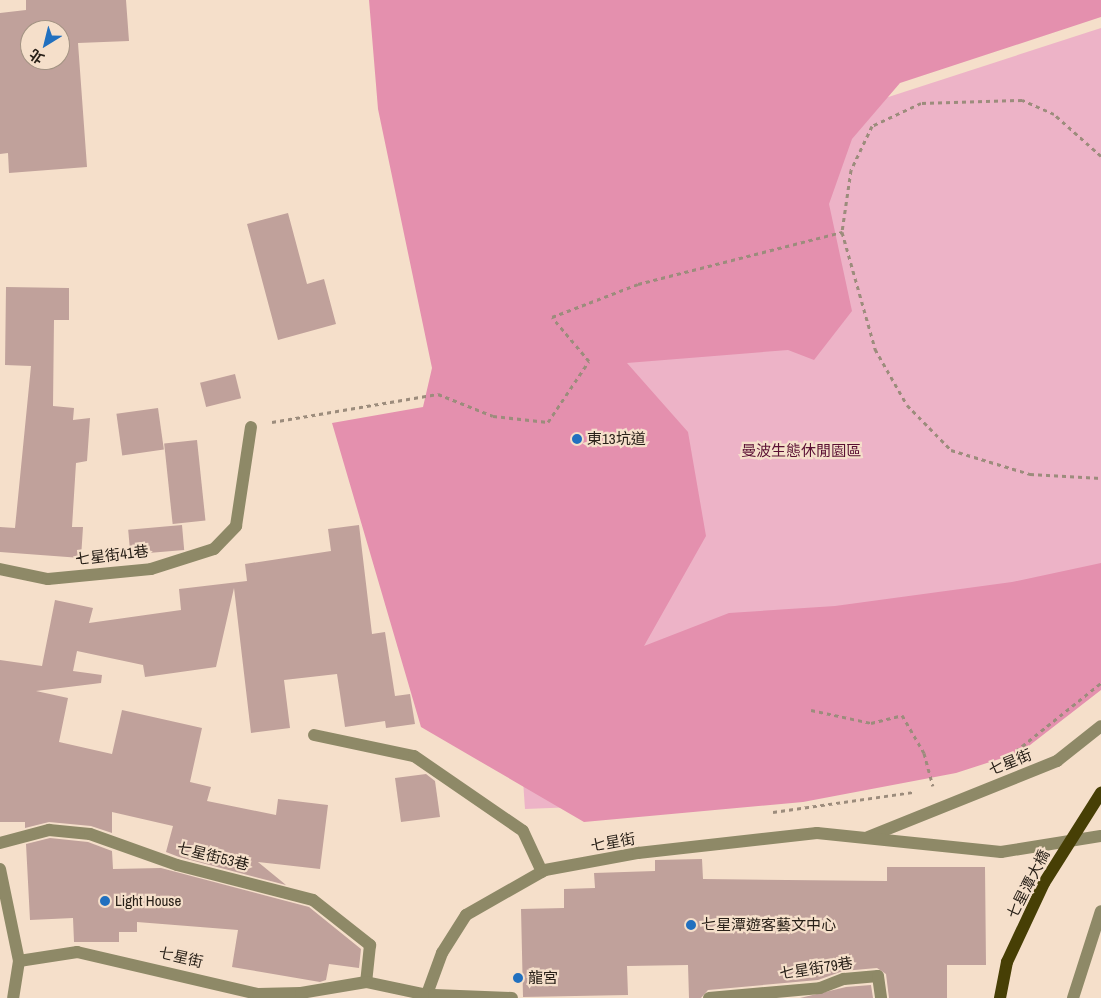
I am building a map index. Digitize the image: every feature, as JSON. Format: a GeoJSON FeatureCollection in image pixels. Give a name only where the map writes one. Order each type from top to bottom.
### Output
{"type":"FeatureCollection","features":[{"type":"Feature","properties":{"kind":"main road","name":"七星潭大橋"},"geometry":{"type":"LineString","coordinates":[[1000,998],[1007,962],[1044,883],[1101,793]]}},
{"type":"Feature","properties":{"kind":"street","name":"七星街41巷"},"geometry":{"type":"LineString","coordinates":[[0,569],[58,578],[151,569],[214,549],[236,526],[251,427]]}},
{"type":"Feature","properties":{"kind":"street","name":"七星街"},"geometry":{"type":"LineString","coordinates":[[867,838],[1057,761],[1101,726]]}},
{"type":"Feature","properties":{"kind":"street"},"geometry":{"type":"LineString","coordinates":[[314,735],[414,756],[523,831],[542,872]]}},
{"type":"Feature","properties":{"kind":"street","name":"七星街53巷"},"geometry":{"type":"LineString","coordinates":[[0,843],[49,830],[90,834],[177,865],[313,900],[370,945],[366,982]]}},
{"type":"Feature","properties":{"kind":"street","name":"七星街"},"geometry":{"type":"LineString","coordinates":[[427,994],[442,953],[466,915],[542,872],[638,853],[817,833],[1002,852],[1101,836]]}},
{"type":"Feature","properties":{"kind":"street"},"geometry":{"type":"LineString","coordinates":[[0,869],[19,960],[13,998]]}},
{"type":"Feature","properties":{"kind":"street"},"geometry":{"type":"LineString","coordinates":[[1073,998],[1101,911]]}},
{"type":"Feature","properties":{"kind":"street","name":"七星街"},"geometry":{"type":"LineString","coordinates":[[19,960],[77,952],[258,994],[366,982],[442,998]]}},
{"type":"Feature","properties":{"kind":"street","name":"七星街79巷"},"geometry":{"type":"LineString","coordinates":[[709,998],[820,988],[844,979],[878,976],[881,998]]}},
{"type":"Feature","properties":{"kind":"street"},"geometry":{"type":"LineString","coordinates":[[427,994],[512,998]]}},
{"type":"Feature","properties":{"kind":"path"},"geometry":{"type":"LineString","coordinates":[[1101,156],[1054,114],[1022,100],[921,103],[872,126],[851,170],[842,232],[874,349],[907,405],[951,450],[1030,474],[1101,478]]}},
{"type":"Feature","properties":{"kind":"path"},"geometry":{"type":"LineString","coordinates":[[251,427],[438,394],[493,416],[548,422],[589,361],[552,317],[638,284],[842,232]]}},
{"type":"Feature","properties":{"kind":"path"},"geometry":{"type":"LineString","coordinates":[[1005,756],[1079,705],[1101,684]]}},
{"type":"Feature","properties":{"kind":"path"},"geometry":{"type":"LineString","coordinates":[[811,710],[871,723],[902,715],[924,753],[934,789],[942,785]]}},
{"type":"Feature","properties":{"kind":"green space","name":"曼波生態休閒園區"},"geometry":{"type":"Polygon","coordinates":[[[1101,28],[1101,658],[799,798],[525,809],[490,304],[518,217],[1101,28]]]}},
{"type":"Feature","properties":{"kind":"shaded area"},"geometry":{"type":"Polygon","coordinates":[[[369,0],[1101,0],[1101,17],[900,83],[852,139],[829,204],[852,311],[814,360],[788,350],[627,363],[688,432],[706,536],[644,646],[729,613],[835,606],[1012,582],[1101,563],[1101,690],[1021,752],[956,773],[803,802],[584,822],[421,727],[332,423],[423,407],[432,368],[378,109],[369,0]]]}},
{"type":"Feature","properties":{"kind":"building"},"geometry":{"type":"Polygon","coordinates":[[[26,0],[126,0],[129,41],[78,43],[87,167],[9,173],[8,153],[0,154],[0,13],[26,10],[26,0]]]}},
{"type":"Feature","properties":{"kind":"building"},"geometry":{"type":"Polygon","coordinates":[[[288,213],[307,284],[324,279],[336,324],[278,340],[247,224],[288,213]]]}},
{"type":"Feature","properties":{"kind":"building"},"geometry":{"type":"Polygon","coordinates":[[[6,287],[69,288],[69,320],[54,320],[53,406],[74,408],[73,420],[90,418],[87,461],[76,463],[72,527],[83,527],[81,558],[0,552],[0,527],[15,528],[31,366],[5,365],[6,287]]]}},
{"type":"Feature","properties":{"kind":"building"},"geometry":{"type":"Polygon","coordinates":[[[235,374],[241,398],[206,407],[200,383],[235,374]]]}},
{"type":"Feature","properties":{"kind":"building"},"geometry":{"type":"Polygon","coordinates":[[[158,408],[164,450],[122,455],[116,414],[158,408]]]}},
{"type":"Feature","properties":{"kind":"building"},"geometry":{"type":"Polygon","coordinates":[[[197,440],[205,521],[173,524],[164,443],[197,440]]]}},
{"type":"Feature","properties":{"kind":"building"},"geometry":{"type":"Polygon","coordinates":[[[182,525],[184,550],[130,555],[128,530],[182,525]]]}},
{"type":"Feature","properties":{"kind":"building"},"geometry":{"type":"Polygon","coordinates":[[[359,525],[372,634],[385,632],[395,696],[410,694],[415,724],[386,728],[385,721],[345,727],[337,674],[284,680],[290,728],[251,733],[234,588],[216,667],[145,677],[143,665],[77,651],[73,671],[102,675],[101,683],[36,691],[68,698],[59,742],[112,754],[122,710],[202,728],[190,782],[211,787],[207,801],[276,815],[278,799],[328,805],[320,869],[258,862],[286,885],[179,857],[166,852],[173,826],[112,812],[112,833],[91,826],[49,822],[25,828],[25,822],[0,822],[0,660],[42,666],[55,600],[93,608],[89,623],[181,610],[179,589],[247,581],[245,564],[331,551],[328,529],[359,525]]]}},
{"type":"Feature","properties":{"kind":"building"},"geometry":{"type":"Polygon","coordinates":[[[426,774],[435,781],[440,817],[401,822],[395,778],[426,774]]]}},
{"type":"Feature","properties":{"kind":"building"},"geometry":{"type":"Polygon","coordinates":[[[50,838],[88,842],[112,851],[113,869],[161,868],[309,907],[361,949],[359,968],[329,964],[326,980],[320,982],[232,967],[238,930],[137,922],[137,932],[119,932],[119,942],[74,942],[73,918],[30,920],[26,844],[50,838]]]}},
{"type":"Feature","properties":{"kind":"building"},"geometry":{"type":"Polygon","coordinates":[[[702,859],[703,879],[887,881],[887,867],[985,867],[986,965],[947,965],[947,998],[889,998],[886,974],[877,968],[843,971],[818,980],[708,990],[701,998],[689,998],[688,965],[627,966],[628,995],[523,997],[521,909],[564,908],[564,889],[595,888],[594,873],[655,871],[655,860],[702,859]]]}},
{"type":"Feature","properties":{"kind":"building"},"geometry":{"type":"Polygon","coordinates":[[[871,985],[873,998],[800,998],[846,987],[871,985]]]}},
{"type":"Feature","properties":{"kind":"place","name":"東13坑道"},"geometry":{"type":"Point","coordinates":[577,439]}},
{"type":"Feature","properties":{"kind":"place","name":"Light House"},"geometry":{"type":"Point","coordinates":[105,901]}},
{"type":"Feature","properties":{"kind":"place","name":"七星潭遊客藝文中心"},"geometry":{"type":"Point","coordinates":[691,925]}},
{"type":"Feature","properties":{"kind":"place","name":"龍宮"},"geometry":{"type":"Point","coordinates":[518,978]}}]}
